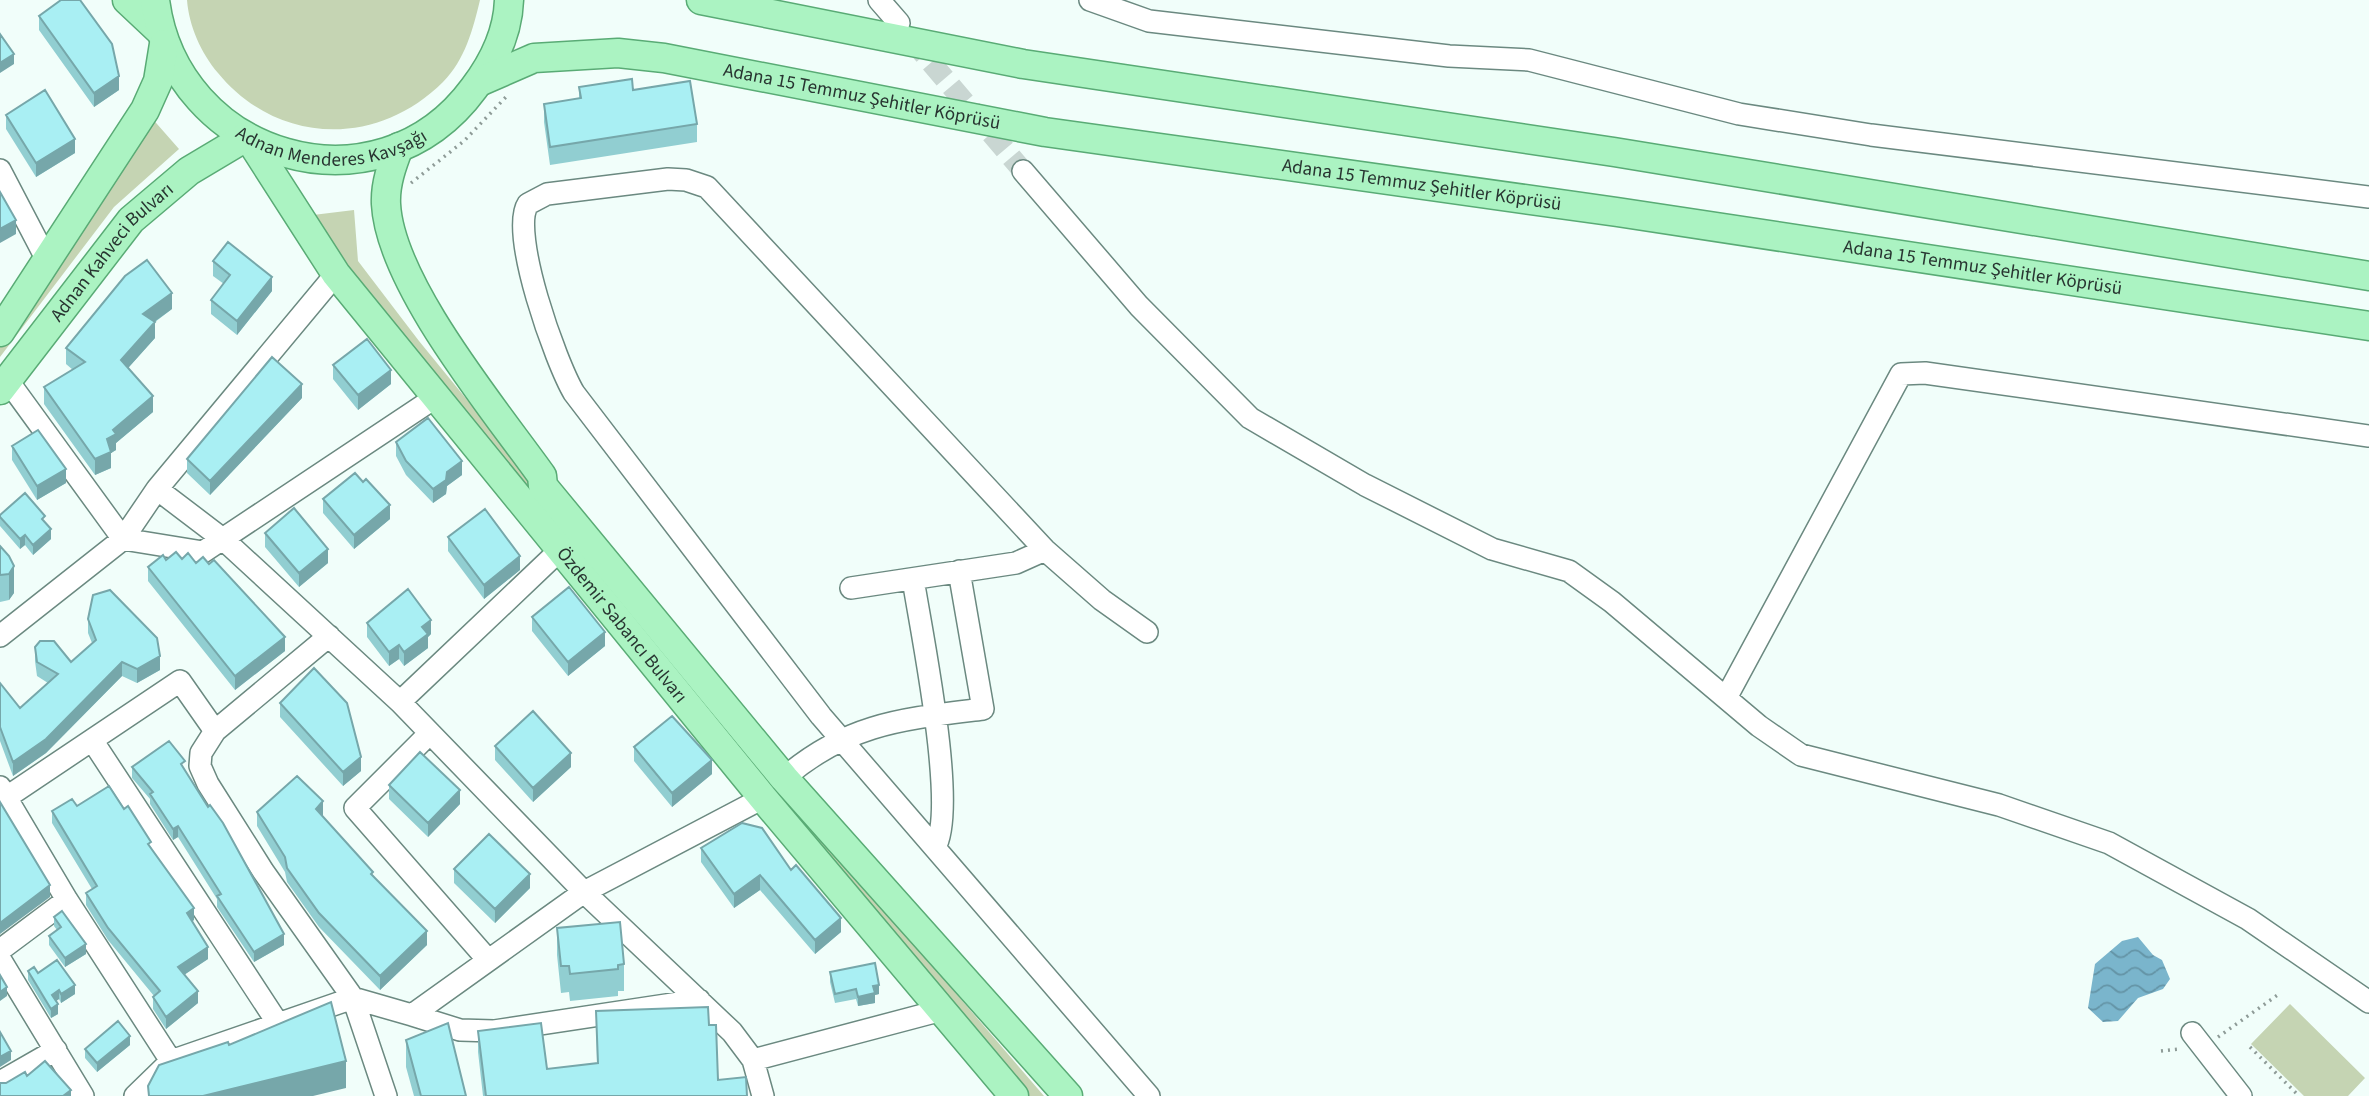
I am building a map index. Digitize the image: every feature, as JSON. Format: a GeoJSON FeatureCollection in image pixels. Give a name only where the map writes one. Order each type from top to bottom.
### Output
{"type":"FeatureCollection","features":[{"type":"Feature","properties":{"kind":"main road"},"geometry":{"type":"LineString","coordinates":[[127,0],[162,37]]}},
{"type":"Feature","properties":{"kind":"main road","name":"Adnan Menderes Kavşağı"},"geometry":{"type":"LineString","coordinates":[[155,0],[162,37],[187,85],[204,105],[248,139],[281,152],[317,160],[366,157],[399,147],[441,124],[463,104],[492,62],[504,30],[509,0]]}},
{"type":"Feature","properties":{"kind":"main road"},"geometry":{"type":"LineString","coordinates":[[701,0],[1023,64],[1614,152],[2369,276]]}},
{"type":"Feature","properties":{"kind":"main road","name":"Adnan Kahveci Bulvarı"},"geometry":{"type":"LineString","coordinates":[[0,332],[145,110],[158,81],[162,37]]}},
{"type":"Feature","properties":{"kind":"main road","name":"Adana 15 Temmuz Şehitler Köprüsü"},"geometry":{"type":"LineString","coordinates":[[479,82],[534,58],[618,53],[664,58],[1045,132],[1631,214],[2369,326]]}},
{"type":"Feature","properties":{"kind":"main road","name":"Adnan Kahveci Bulvarı"},"geometry":{"type":"LineString","coordinates":[[4,386],[131,220],[189,171],[248,139]]}},
{"type":"Feature","properties":{"kind":"main road","name":"Özdemir Sabancı Bulvarı"},"geometry":{"type":"LineString","coordinates":[[248,139],[336,274],[763,798],[1014,1096]]}},
{"type":"Feature","properties":{"kind":"main road","name":"Özdemir Sabancı Bulvarı"},"geometry":{"type":"LineString","coordinates":[[399,147],[387,186],[391,235],[412,284],[450,348],[542,476],[543,486],[784,778],[1068,1096]]}},
{"type":"Feature","properties":{"kind":"street"},"geometry":{"type":"LineString","coordinates":[[878,0],[898,23]]}},
{"type":"Feature","properties":{"kind":"street"},"geometry":{"type":"LineString","coordinates":[[1090,0],[1150,20],[1448,57],[1528,60],[1739,114],[1871,135],[2369,197]]}},
{"type":"Feature","properties":{"kind":"street"},"geometry":{"type":"LineString","coordinates":[[0,170],[48,262]]}},
{"type":"Feature","properties":{"kind":"street"},"geometry":{"type":"LineString","coordinates":[[1023,171],[1139,306],[1250,418],[1365,485],[1492,549],[1569,571],[1612,602],[1726,698],[1801,755],[1999,806],[2109,843],[2248,919],[2369,1002]]}},
{"type":"Feature","properties":{"kind":"street"},"geometry":{"type":"LineString","coordinates":[[1147,632],[1102,600],[1045,550],[707,187],[687,180],[668,179],[547,194],[528,204],[522,217],[523,232],[548,337],[562,373],[805,694],[1149,1096]]}},
{"type":"Feature","properties":{"kind":"street"},"geometry":{"type":"LineString","coordinates":[[0,636],[123,539],[157,489],[336,274]]}},
{"type":"Feature","properties":{"kind":"street"},"geometry":{"type":"LineString","coordinates":[[1726,698],[1901,374],[1926,373],[2369,436]]}},
{"type":"Feature","properties":{"kind":"street"},"geometry":{"type":"LineString","coordinates":[[4,386],[123,539],[203,552],[436,397]]}},
{"type":"Feature","properties":{"kind":"street"},"geometry":{"type":"LineString","coordinates":[[157,489],[224,540],[400,702],[584,892],[732,1032],[753,1060],[763,1096]]}},
{"type":"Feature","properties":{"kind":"street"},"geometry":{"type":"LineString","coordinates":[[400,702],[560,550]]}},
{"type":"Feature","properties":{"kind":"street"},"geometry":{"type":"LineString","coordinates":[[850,589],[1016,563],[1045,550]]}},
{"type":"Feature","properties":{"kind":"street"},"geometry":{"type":"LineString","coordinates":[[784,778],[842,738],[885,723],[983,709],[959,571]]}},
{"type":"Feature","properties":{"kind":"street"},"geometry":{"type":"LineString","coordinates":[[913,579],[934,716],[944,813],[940,839],[935,847]]}},
{"type":"Feature","properties":{"kind":"street"},"geometry":{"type":"LineString","coordinates":[[328,636],[215,732],[201,753],[200,766],[208,784],[263,871],[353,998],[386,1096]]}},
{"type":"Feature","properties":{"kind":"street"},"geometry":{"type":"LineString","coordinates":[[171,1061],[67,900],[3,792],[92,740],[180,681],[215,732]]}},
{"type":"Feature","properties":{"kind":"street"},"geometry":{"type":"LineString","coordinates":[[430,733],[355,808],[488,960]]}},
{"type":"Feature","properties":{"kind":"street"},"geometry":{"type":"LineString","coordinates":[[92,740],[277,1022]]}},
{"type":"Feature","properties":{"kind":"street"},"geometry":{"type":"LineString","coordinates":[[412,1015],[584,892],[763,798]]}},
{"type":"Feature","properties":{"kind":"street"},"geometry":{"type":"LineString","coordinates":[[0,950],[67,900]]}},
{"type":"Feature","properties":{"kind":"street"},"geometry":{"type":"LineString","coordinates":[[0,959],[83,1096]]}},
{"type":"Feature","properties":{"kind":"street"},"geometry":{"type":"LineString","coordinates":[[135,1096],[171,1061],[277,1022],[353,998],[460,1030],[494,1031],[699,1000]]}},
{"type":"Feature","properties":{"kind":"street"},"geometry":{"type":"LineString","coordinates":[[753,1060],[942,1010]]}},
{"type":"Feature","properties":{"kind":"street"},"geometry":{"type":"LineString","coordinates":[[2197,1040],[2241,1096]]}},
{"type":"Feature","properties":{"kind":"street"},"geometry":{"type":"LineString","coordinates":[[0,1082],[55,1050]]}},
{"type":"Feature","properties":{"kind":"path"},"geometry":{"type":"LineString","coordinates":[[388,215],[405,188],[464,141],[508,96]]}},
{"type":"Feature","properties":{"kind":"path"},"geometry":{"type":"LineString","coordinates":[[2197,1040],[2279,994]]}},
{"type":"Feature","properties":{"kind":"path"},"geometry":{"type":"LineString","coordinates":[[2250,1047],[2299,1096]]}},
{"type":"Feature","properties":{"kind":"green space"},"geometry":{"type":"Polygon","coordinates":[[[187,0],[480,0],[463,54],[443,82],[417,104],[388,119],[358,127],[328,129],[298,125],[269,114],[242,97],[218,73],[201,48],[190,20],[187,0]]]}},
{"type":"Feature","properties":{"kind":"green space"},"geometry":{"type":"Polygon","coordinates":[[[150,116],[179,149],[114,207],[0,357],[0,347],[150,116]]]}},
{"type":"Feature","properties":{"kind":"green space"},"geometry":{"type":"Polygon","coordinates":[[[354,210],[358,261],[419,341],[868,891],[1044,1096],[1029,1096],[732,743],[341,265],[313,215],[354,210]]]}},
{"type":"Feature","properties":{"kind":"green space"},"geometry":{"type":"Polygon","coordinates":[[[2290,1004],[2365,1078],[2348,1096],[2304,1096],[2251,1044],[2290,1004]]]}},
{"type":"Feature","properties":{"kind":"water"},"geometry":{"type":"Polygon","coordinates":[[[2138,937],[2153,955],[2162,960],[2170,979],[2163,989],[2138,998],[2118,1021],[2103,1022],[2088,1008],[2095,964],[2122,941],[2138,937]]]}},
{"type":"Feature","properties":{"kind":"building"},"geometry":{"type":"Polygon","coordinates":[[[61,0],[80,0],[112,44],[119,76],[94,93],[39,16],[61,0]]]}},
{"type":"Feature","properties":{"kind":"building"},"geometry":{"type":"Polygon","coordinates":[[[0,34],[14,54],[0,63],[0,34]]]}},
{"type":"Feature","properties":{"kind":"building"},"geometry":{"type":"Polygon","coordinates":[[[632,79],[633,90],[690,81],[697,124],[550,147],[544,104],[581,98],[579,87],[632,79]]]}},
{"type":"Feature","properties":{"kind":"building"},"geometry":{"type":"Polygon","coordinates":[[[45,90],[75,139],[36,163],[6,115],[45,90]]]}},
{"type":"Feature","properties":{"kind":"building"},"geometry":{"type":"Polygon","coordinates":[[[0,192],[16,220],[0,229],[0,192]]]}},
{"type":"Feature","properties":{"kind":"building"},"geometry":{"type":"Polygon","coordinates":[[[228,242],[272,277],[237,321],[211,300],[230,275],[213,261],[228,242]]]}},
{"type":"Feature","properties":{"kind":"building"},"geometry":{"type":"Polygon","coordinates":[[[147,260],[172,293],[143,314],[155,322],[121,360],[153,396],[113,430],[116,434],[107,439],[111,452],[95,459],[44,387],[85,362],[66,348],[125,276],[147,260]]]}},
{"type":"Feature","properties":{"kind":"building"},"geometry":{"type":"Polygon","coordinates":[[[367,339],[391,370],[358,395],[333,365],[367,339]]]}},
{"type":"Feature","properties":{"kind":"building"},"geometry":{"type":"Polygon","coordinates":[[[272,357],[302,384],[210,481],[187,459],[272,357]]]}},
{"type":"Feature","properties":{"kind":"building"},"geometry":{"type":"Polygon","coordinates":[[[428,418],[462,461],[447,472],[446,480],[433,489],[406,461],[396,442],[428,418]]]}},
{"type":"Feature","properties":{"kind":"building"},"geometry":{"type":"Polygon","coordinates":[[[38,430],[66,469],[37,486],[12,446],[38,430]]]}},
{"type":"Feature","properties":{"kind":"building"},"geometry":{"type":"Polygon","coordinates":[[[355,473],[363,482],[366,479],[390,505],[354,535],[323,499],[355,473]]]}},
{"type":"Feature","properties":{"kind":"building"},"geometry":{"type":"Polygon","coordinates":[[[25,493],[45,516],[42,519],[51,529],[33,545],[25,535],[20,539],[0,517],[25,493]]]}},
{"type":"Feature","properties":{"kind":"building"},"geometry":{"type":"Polygon","coordinates":[[[294,508],[328,549],[299,573],[265,533],[294,508]]]}},
{"type":"Feature","properties":{"kind":"building"},"geometry":{"type":"Polygon","coordinates":[[[485,509],[520,556],[484,585],[448,537],[485,509]]]}},
{"type":"Feature","properties":{"kind":"building"},"geometry":{"type":"Polygon","coordinates":[[[0,546],[14,566],[9,574],[0,575],[0,546]]]}},
{"type":"Feature","properties":{"kind":"building"},"geometry":{"type":"Polygon","coordinates":[[[176,552],[182,559],[188,553],[196,563],[203,557],[209,564],[214,560],[285,637],[235,676],[148,567],[163,555],[166,560],[176,552]]]}},
{"type":"Feature","properties":{"kind":"building"},"geometry":{"type":"Polygon","coordinates":[[[569,587],[605,632],[568,662],[532,617],[569,587]]]}},
{"type":"Feature","properties":{"kind":"building"},"geometry":{"type":"Polygon","coordinates":[[[408,589],[431,620],[422,627],[428,634],[404,652],[399,645],[389,652],[367,623],[408,589]]]}},
{"type":"Feature","properties":{"kind":"building"},"geometry":{"type":"Polygon","coordinates":[[[110,590],[157,638],[160,656],[137,669],[122,662],[46,739],[13,762],[0,727],[0,683],[20,708],[58,674],[37,662],[35,647],[40,641],[54,641],[71,662],[96,640],[88,619],[93,595],[110,590]]]}},
{"type":"Feature","properties":{"kind":"building"},"geometry":{"type":"Polygon","coordinates":[[[314,668],[347,703],[361,757],[343,772],[280,703],[314,668]]]}},
{"type":"Feature","properties":{"kind":"building"},"geometry":{"type":"Polygon","coordinates":[[[533,711],[571,753],[533,788],[495,746],[533,711]]]}},
{"type":"Feature","properties":{"kind":"building"},"geometry":{"type":"Polygon","coordinates":[[[672,716],[712,760],[672,793],[634,747],[672,716]]]}},
{"type":"Feature","properties":{"kind":"building"},"geometry":{"type":"Polygon","coordinates":[[[169,741],[185,761],[181,764],[208,807],[210,805],[223,823],[284,934],[254,952],[217,896],[221,894],[178,826],[173,829],[150,794],[153,792],[132,767],[169,741]]]}},
{"type":"Feature","properties":{"kind":"building"},"geometry":{"type":"Polygon","coordinates":[[[420,752],[460,790],[428,823],[389,785],[420,752]]]}},
{"type":"Feature","properties":{"kind":"building"},"geometry":{"type":"Polygon","coordinates":[[[297,776],[323,801],[316,809],[373,872],[371,874],[427,931],[380,976],[319,913],[287,868],[285,857],[257,812],[297,776]]]}},
{"type":"Feature","properties":{"kind":"building"},"geometry":{"type":"Polygon","coordinates":[[[109,786],[124,809],[128,806],[151,842],[148,844],[194,908],[187,913],[208,947],[178,967],[198,991],[166,1017],[153,997],[160,991],[108,928],[86,893],[97,886],[52,811],[72,799],[77,806],[109,786]]]}},
{"type":"Feature","properties":{"kind":"building"},"geometry":{"type":"Polygon","coordinates":[[[0,802],[50,885],[0,923],[0,802]]]}},
{"type":"Feature","properties":{"kind":"building"},"geometry":{"type":"Polygon","coordinates":[[[742,823],[762,828],[791,870],[796,865],[841,918],[815,940],[760,875],[734,894],[701,848],[742,823]]]}},
{"type":"Feature","properties":{"kind":"building"},"geometry":{"type":"Polygon","coordinates":[[[489,834],[530,874],[495,909],[454,869],[489,834]]]}},
{"type":"Feature","properties":{"kind":"building"},"geometry":{"type":"Polygon","coordinates":[[[62,911],[86,944],[65,958],[49,936],[61,927],[54,917],[62,911]]]}},
{"type":"Feature","properties":{"kind":"building"},"geometry":{"type":"Polygon","coordinates":[[[620,922],[624,964],[618,965],[618,969],[570,974],[569,966],[561,966],[557,928],[620,922]]]}},
{"type":"Feature","properties":{"kind":"building"},"geometry":{"type":"Polygon","coordinates":[[[57,960],[75,985],[61,994],[59,990],[52,995],[58,1004],[51,1009],[28,971],[34,967],[38,973],[57,960]]]}},
{"type":"Feature","properties":{"kind":"building"},"geometry":{"type":"Polygon","coordinates":[[[875,963],[879,985],[873,986],[875,993],[858,997],[856,989],[835,994],[830,972],[875,963]]]}},
{"type":"Feature","properties":{"kind":"building"},"geometry":{"type":"Polygon","coordinates":[[[0,975],[7,987],[0,992],[0,975]]]}},
{"type":"Feature","properties":{"kind":"building"},"geometry":{"type":"Polygon","coordinates":[[[331,1002],[346,1061],[203,1096],[149,1096],[148,1086],[159,1065],[228,1042],[229,1045],[331,1002]]]}},
{"type":"Feature","properties":{"kind":"building"},"geometry":{"type":"Polygon","coordinates":[[[708,1007],[709,1025],[716,1025],[718,1080],[746,1077],[747,1096],[486,1096],[478,1031],[541,1023],[547,1069],[598,1063],[596,1011],[708,1007]]]}},
{"type":"Feature","properties":{"kind":"building"},"geometry":{"type":"Polygon","coordinates":[[[118,1021],[130,1036],[97,1063],[85,1049],[118,1021]]]}},
{"type":"Feature","properties":{"kind":"building"},"geometry":{"type":"Polygon","coordinates":[[[448,1023],[466,1096],[421,1096],[406,1040],[448,1023]]]}},
{"type":"Feature","properties":{"kind":"building"},"geometry":{"type":"Polygon","coordinates":[[[0,1032],[11,1051],[0,1057],[0,1032]]]}},
{"type":"Feature","properties":{"kind":"building"},"geometry":{"type":"Polygon","coordinates":[[[45,1061],[71,1090],[63,1096],[0,1096],[0,1083],[6,1083],[25,1072],[27,1076],[45,1061]]]}},
{"type":"Feature","properties":{"kind":"tunnel"},"geometry":{"type":"LineString","coordinates":[[911,39],[1023,171]]}}]}
